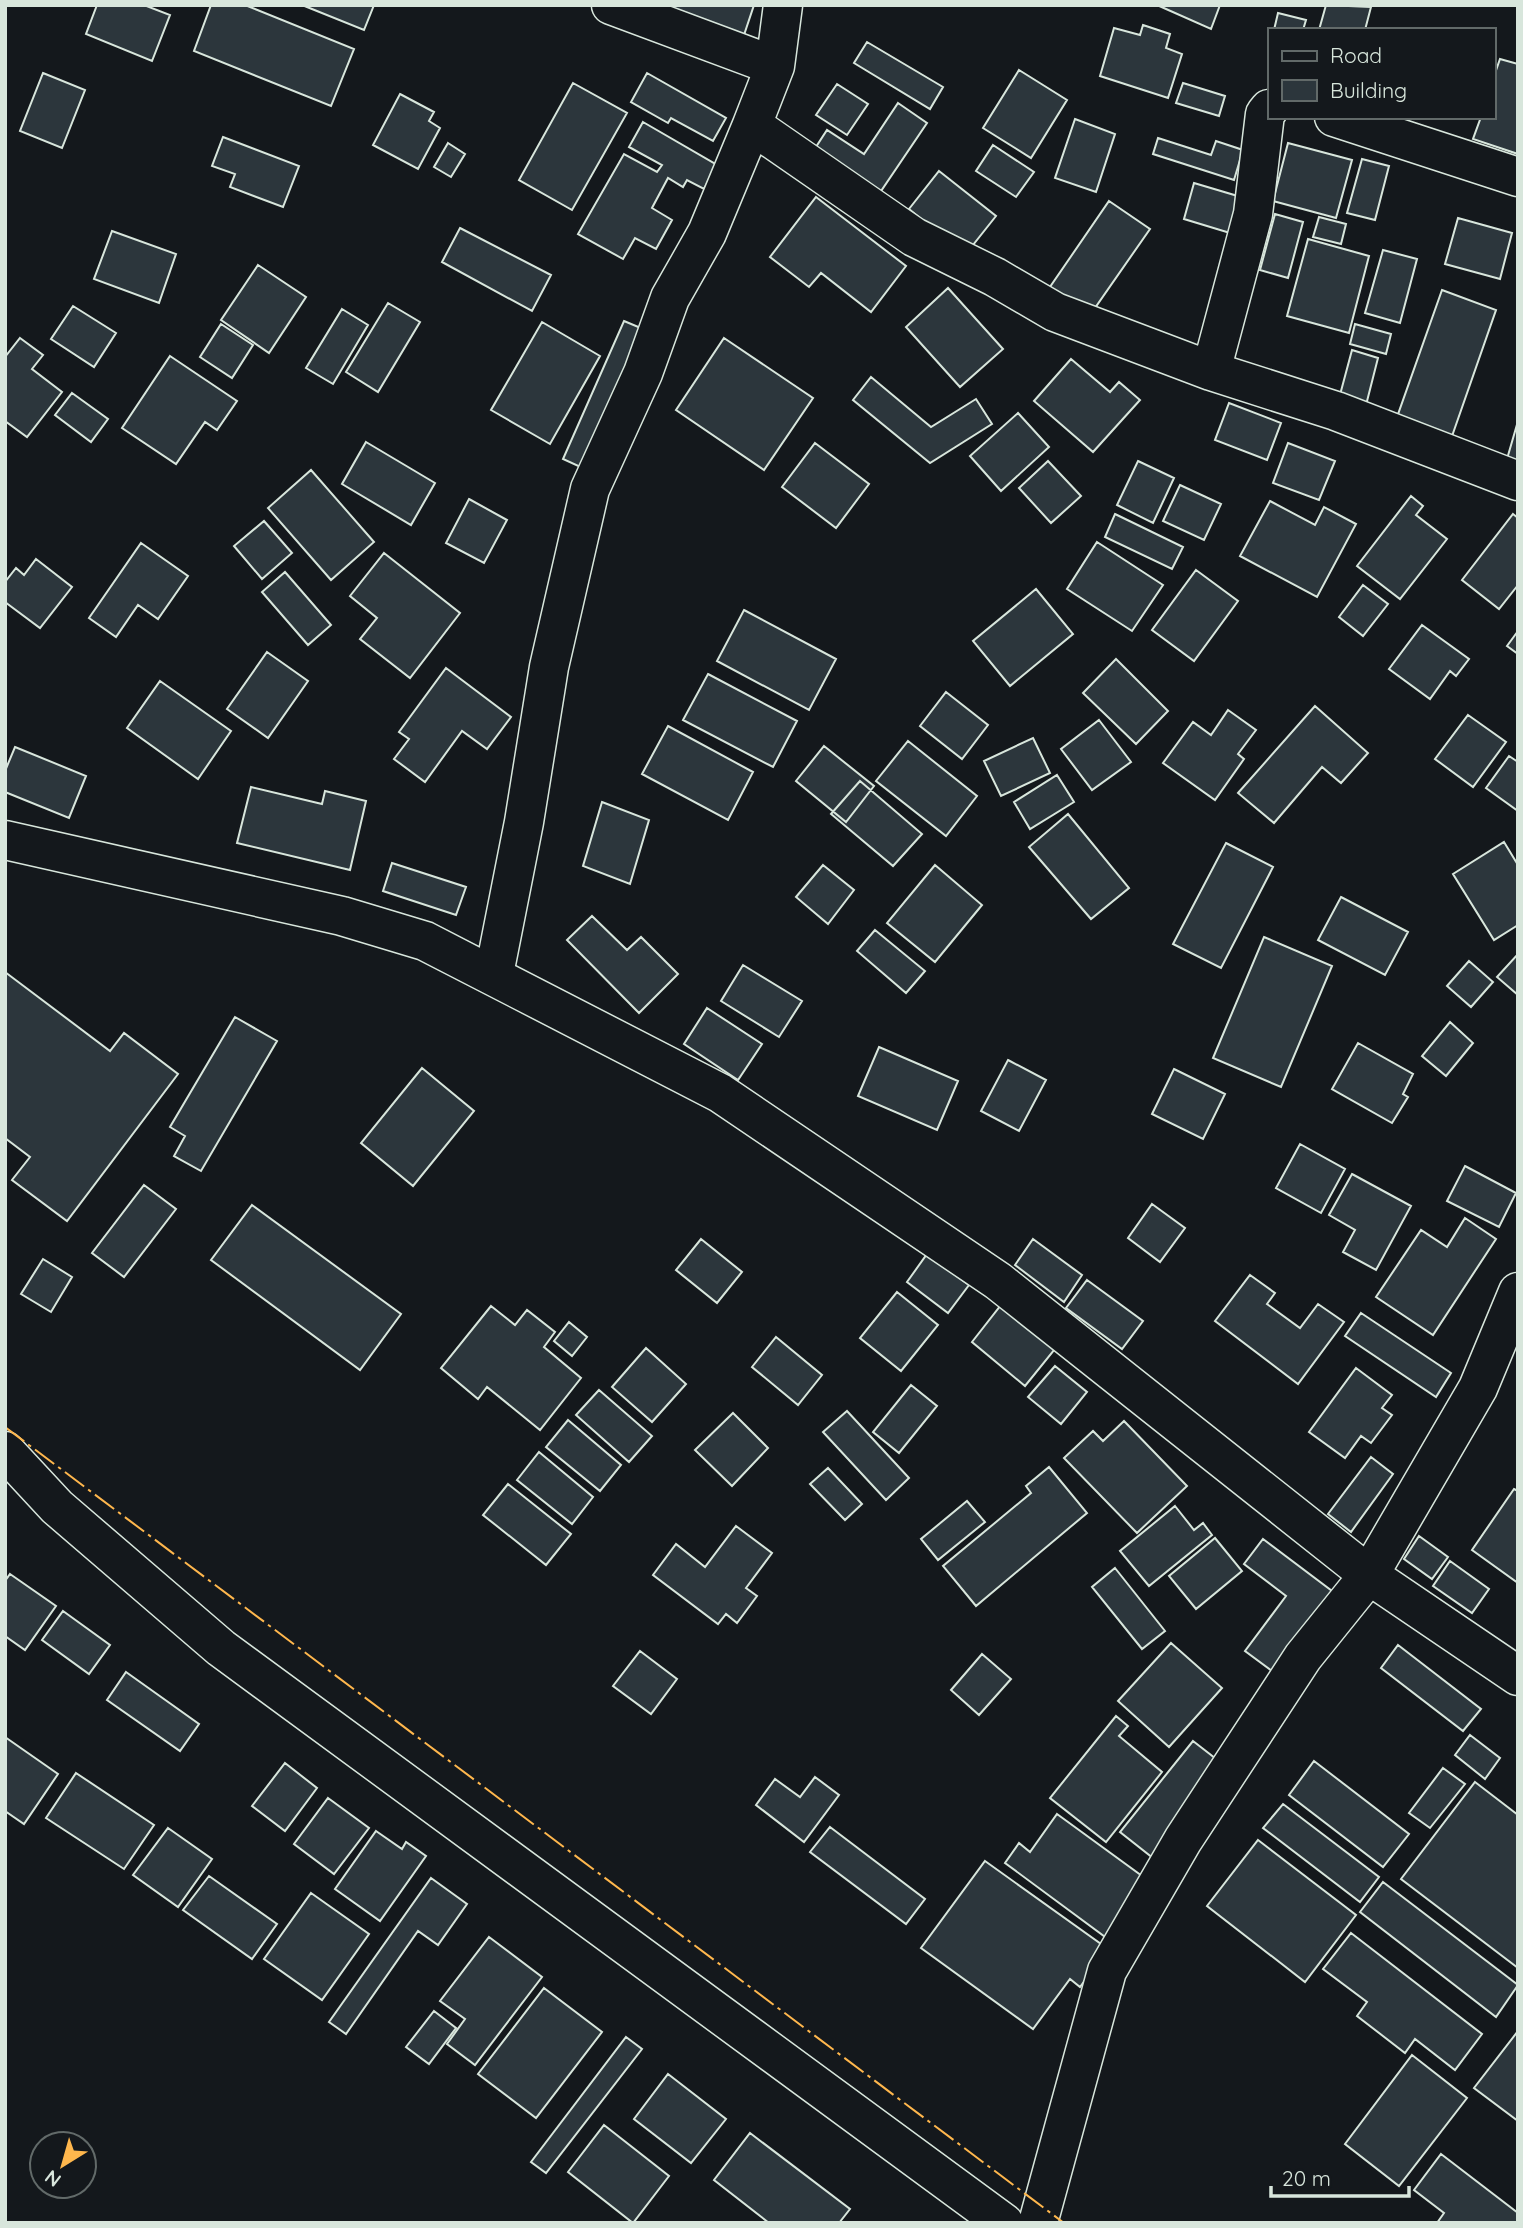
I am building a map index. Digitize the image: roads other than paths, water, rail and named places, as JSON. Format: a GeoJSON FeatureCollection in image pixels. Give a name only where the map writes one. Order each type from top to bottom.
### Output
{"type":"FeatureCollection","features":[{"type":"Feature","properties":{"kind":"street"},"geometry":{"type":"LineString","coordinates":[[611,5],[775,66]]}},
{"type":"Feature","properties":{"kind":"street"},"geometry":{"type":"LineString","coordinates":[[494,975],[524,821],[549,667],[590,489],[643,373],[670,298],[707,233],[752,125],[775,66],[783,5]]}},
{"type":"Feature","properties":{"kind":"street"},"geometry":{"type":"LineString","coordinates":[[1211,371],[1253,214],[1265,114],[1268,110]]}},
{"type":"Feature","properties":{"kind":"street"},"geometry":{"type":"LineString","coordinates":[[1340,119],[1518,177]]}},
{"type":"Feature","properties":{"kind":"street"},"geometry":{"type":"LineString","coordinates":[[752,125],[914,237],[995,277],[1055,312],[1211,371],[1336,411],[1518,481]]}},
{"type":"Feature","properties":{"kind":"street"},"geometry":{"type":"LineString","coordinates":[[5,840],[342,916],[425,941],[720,1093],[998,1281],[1369,1575],[1518,1676]]}},
{"type":"Feature","properties":{"kind":"street"},"geometry":{"type":"LineString","coordinates":[[1038,2223],[1107,1971],[1183,1840],[1296,1668],[1369,1575],[1478,1388],[1518,1292]]}},
{"type":"Feature","properties":{"kind":"street"},"geometry":{"type":"LineString","coordinates":[[5,1451],[57,1507],[221,1648],[1004,2223]]}}]}
